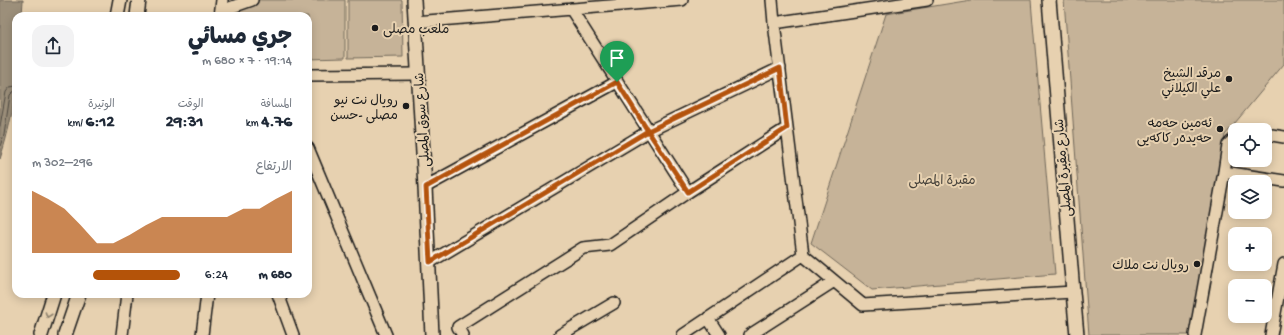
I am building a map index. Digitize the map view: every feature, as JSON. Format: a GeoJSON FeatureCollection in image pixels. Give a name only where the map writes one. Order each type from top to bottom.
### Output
{"type":"FeatureCollection","features":[{"type":"Feature","properties":{"kind":"street"},"geometry":{"type":"LineString","coordinates":[[118,12],[120,0]]}},
{"type":"Feature","properties":{"kind":"street"},"geometry":{"type":"LineString","coordinates":[[138,12],[139,0]]}},
{"type":"Feature","properties":{"kind":"street"},"geometry":{"type":"LineString","coordinates":[[221,9],[252,0]]}},
{"type":"Feature","properties":{"kind":"street","name":"شارع سوق المصلى"},"geometry":{"type":"LineString","coordinates":[[414,0],[426,187],[432,335]]}},
{"type":"Feature","properties":{"kind":"street"},"geometry":{"type":"LineString","coordinates":[[415,22],[571,9],[621,3],[682,0]]}},
{"type":"Feature","properties":{"kind":"street"},"geometry":{"type":"LineString","coordinates":[[772,0],[804,255],[863,305],[1073,292]]}},
{"type":"Feature","properties":{"kind":"street"},"geometry":{"type":"LineString","coordinates":[[774,23],[926,0]]}},
{"type":"Feature","properties":{"kind":"street","name":"شارع مقبرة المصلى"},"geometry":{"type":"LineString","coordinates":[[1049,0],[1077,335]]}},
{"type":"Feature","properties":{"kind":"street"},"geometry":{"type":"LineString","coordinates":[[571,9],[688,192]]}},
{"type":"Feature","properties":{"kind":"street"},"geometry":{"type":"LineString","coordinates":[[430,262],[648,131],[780,68]]}},
{"type":"Feature","properties":{"kind":"street"},"geometry":{"type":"LineString","coordinates":[[312,75],[418,74]]}},
{"type":"Feature","properties":{"kind":"street"},"geometry":{"type":"LineString","coordinates":[[426,187],[617,82]]}},
{"type":"Feature","properties":{"kind":"street"},"geometry":{"type":"LineString","coordinates":[[463,335],[458,327],[583,248],[610,245],[688,192],[787,128]]}},
{"type":"Feature","properties":{"kind":"street"},"geometry":{"type":"LineString","coordinates":[[1272,135],[1284,137]]}},
{"type":"Feature","properties":{"kind":"street"},"geometry":{"type":"LineString","coordinates":[[1195,335],[1228,145]]}},
{"type":"Feature","properties":{"kind":"street"},"geometry":{"type":"LineString","coordinates":[[312,158],[386,335]]}},
{"type":"Feature","properties":{"kind":"street"},"geometry":{"type":"LineString","coordinates":[[1224,172],[1284,181]]}},
{"type":"Feature","properties":{"kind":"street"},"geometry":{"type":"LineString","coordinates":[[683,335],[804,255]]}},
{"type":"Feature","properties":{"kind":"street"},"geometry":{"type":"LineString","coordinates":[[1271,335],[1284,264]]}},
{"type":"Feature","properties":{"kind":"street"},"geometry":{"type":"LineString","coordinates":[[750,335],[834,281]]}},
{"type":"Feature","properties":{"kind":"street"},"geometry":{"type":"LineString","coordinates":[[41,335],[53,298]]}},
{"type":"Feature","properties":{"kind":"street"},"geometry":{"type":"LineString","coordinates":[[66,335],[78,298]]}},
{"type":"Feature","properties":{"kind":"street"},"geometry":{"type":"LineString","coordinates":[[122,335],[126,298]]}},
{"type":"Feature","properties":{"kind":"street"},"geometry":{"type":"LineString","coordinates":[[202,335],[207,298]]}},
{"type":"Feature","properties":{"kind":"street"},"geometry":{"type":"LineString","coordinates":[[279,298],[293,335]]}},
{"type":"Feature","properties":{"kind":"street"},"geometry":{"type":"LineString","coordinates":[[560,335],[614,303]]}},
{"type":"Feature","properties":{"kind":"street"},"geometry":{"type":"LineString","coordinates":[[708,318],[719,335]]}},
{"type":"Feature","properties":{"kind":"green space"},"geometry":{"type":"Polygon","coordinates":[[[254,0],[345,0],[345,58],[312,59],[312,12],[237,12],[238,5],[254,0]]]}},
{"type":"Feature","properties":{"kind":"green space","name":"ملعب مصلى"},"geometry":{"type":"Polygon","coordinates":[[[348,0],[402,0],[403,57],[348,58],[348,0]]]}},
{"type":"Feature","properties":{"kind":"green space","name":"مقبرة المصلى"},"geometry":{"type":"Polygon","coordinates":[[[971,0],[1031,0],[1055,274],[872,290],[811,243],[886,14],[971,0]]]}},
{"type":"Feature","properties":{"kind":"green space"},"geometry":{"type":"Polygon","coordinates":[[[1064,0],[1284,0],[1284,64],[1235,123],[1228,123],[1228,131],[1225,135],[1189,335],[1089,335],[1064,0]]]}},
{"type":"Feature","properties":{"kind":"water"},"geometry":{"type":"Polygon","coordinates":[[[0,0],[23,0],[22,12],[12,12],[12,111],[0,159],[0,0]]]}},
{"type":"Feature","properties":{"kind":"place","name":"ملعب مصلى"},"geometry":{"type":"Point","coordinates":[375,28]}},
{"type":"Feature","properties":{"kind":"place","name":"مرقد الشيخ علي الكيلاني"},"geometry":{"type":"Point","coordinates":[1229,79]}},
{"type":"Feature","properties":{"kind":"place","name":"رويال نت نيو مصلى -حسن"},"geometry":{"type":"Point","coordinates":[406,106]}},
{"type":"Feature","properties":{"kind":"place","name":"ئەمین حەمە حەیدەر کاکەیی"},"geometry":{"type":"Point","coordinates":[1220,129]}},
{"type":"Feature","properties":{"kind":"place","name":"رويال نت ملاك"},"geometry":{"type":"Point","coordinates":[1197,264]}},
{"type":"Feature","properties":{"kind":"route"},"geometry":{"type":"LineString","coordinates":[[617,82],[426,187],[430,262],[648,131],[688,192],[787,128],[780,68],[648,131],[617,82]]}}]}
